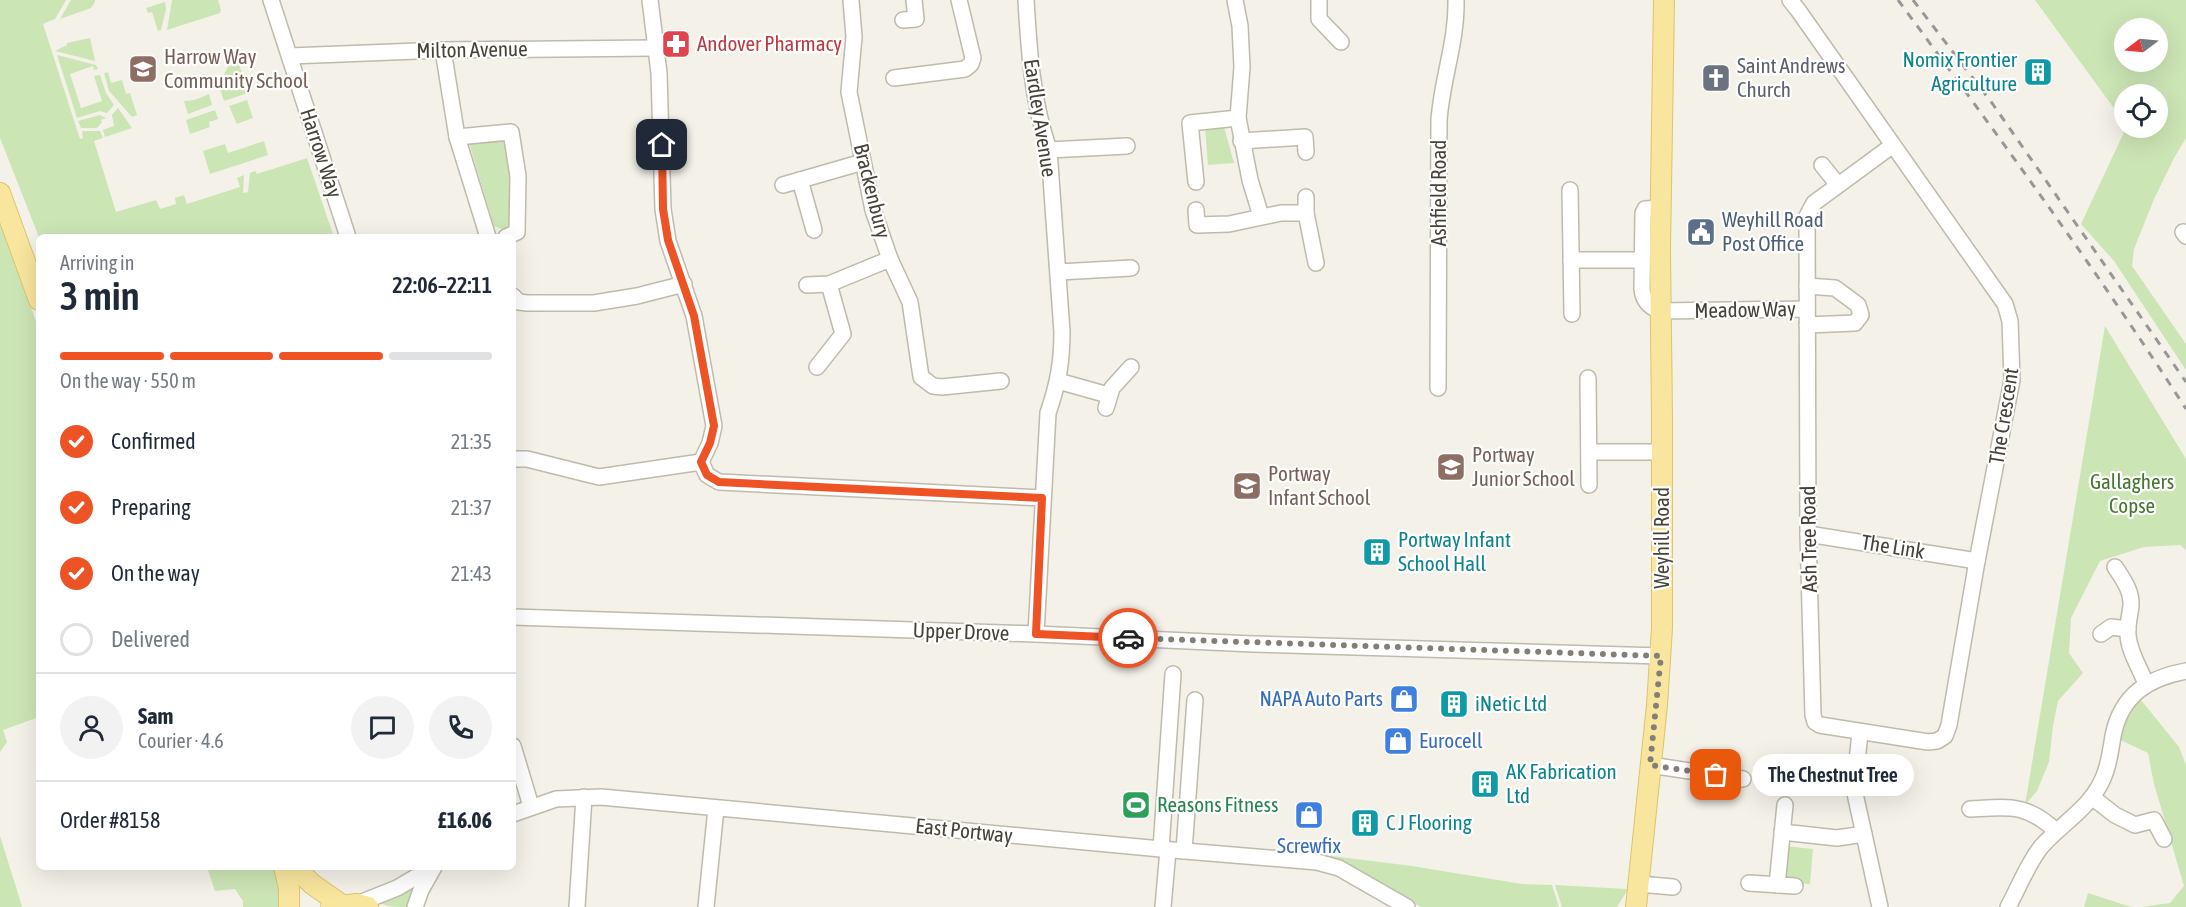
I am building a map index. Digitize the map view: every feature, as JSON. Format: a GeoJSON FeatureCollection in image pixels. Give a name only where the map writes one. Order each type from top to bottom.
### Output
{"type":"FeatureCollection","features":[{"type":"Feature","properties":{"kind":"main road","name":"Weyhill Road"},"geometry":{"type":"LineString","coordinates":[[1635,898],[1661,656],[1660,208],[1664,0]]}},
{"type":"Feature","properties":{"kind":"main road"},"geometry":{"type":"LineString","coordinates":[[0,193],[36,292]]}},
{"type":"Feature","properties":{"kind":"main road"},"geometry":{"type":"LineString","coordinates":[[285,870],[289,888],[289,907]]}},
{"type":"Feature","properties":{"kind":"main road"},"geometry":{"type":"LineString","coordinates":[[298,870],[312,884],[350,906]]}},
{"type":"Feature","properties":{"kind":"street","name":"Harrow Way"},"geometry":{"type":"LineString","coordinates":[[271,0],[347,234]]}},
{"type":"Feature","properties":{"kind":"street"},"geometry":{"type":"LineString","coordinates":[[650,0],[659,73],[663,209],[668,240],[694,316],[714,426],[710,443],[701,462]]}},
{"type":"Feature","properties":{"kind":"street","name":"Brackenbury"},"geometry":{"type":"LineString","coordinates":[[851,0],[854,38],[849,92],[873,210],[890,259],[910,302],[921,377],[933,386],[942,387],[1001,381]]}},
{"type":"Feature","properties":{"kind":"street"},"geometry":{"type":"LineString","coordinates":[[903,20],[916,19],[914,0]]}},
{"type":"Feature","properties":{"kind":"street"},"geometry":{"type":"LineString","coordinates":[[894,78],[965,69],[971,64],[973,57],[959,0]]}},
{"type":"Feature","properties":{"kind":"street","name":"Eardley Avenue"},"geometry":{"type":"LineString","coordinates":[[1026,0],[1030,63],[1040,122],[1049,150],[1059,272],[1062,360],[1048,413],[1036,634]]}},
{"type":"Feature","properties":{"kind":"street"},"geometry":{"type":"LineString","coordinates":[[1235,0],[1240,26],[1242,67],[1238,118],[1241,141],[1261,216]]}},
{"type":"Feature","properties":{"kind":"street"},"geometry":{"type":"LineString","coordinates":[[1319,0],[1319,19],[1341,42]]}},
{"type":"Feature","properties":{"kind":"street","name":"Ashfield Road"},"geometry":{"type":"LineString","coordinates":[[1438,388],[1439,120],[1440,104],[1454,36],[1456,0]]}},
{"type":"Feature","properties":{"kind":"street","name":"The Crescent"},"geometry":{"type":"LineString","coordinates":[[1790,0],[2005,304],[2009,314],[2013,356],[2012,380],[1977,561],[1954,701],[1945,736],[1937,741],[1928,742],[1860,733]]}},
{"type":"Feature","properties":{"kind":"street","name":"Milton Avenue"},"geometry":{"type":"LineString","coordinates":[[290,56],[443,50],[655,48]]}},
{"type":"Feature","properties":{"kind":"street"},"geometry":{"type":"LineString","coordinates":[[443,50],[457,137],[487,234]]}},
{"type":"Feature","properties":{"kind":"street"},"geometry":{"type":"LineString","coordinates":[[1196,182],[1190,123],[1238,118]]}},
{"type":"Feature","properties":{"kind":"street"},"geometry":{"type":"LineString","coordinates":[[457,137],[511,132],[518,176],[516,232],[512,234]]}},
{"type":"Feature","properties":{"kind":"street"},"geometry":{"type":"LineString","coordinates":[[1241,141],[1309,141]]}},
{"type":"Feature","properties":{"kind":"street","name":"Meadow Way"},"geometry":{"type":"LineString","coordinates":[[1807,317],[1809,211],[1814,203],[1893,145]]}},
{"type":"Feature","properties":{"kind":"street"},"geometry":{"type":"LineString","coordinates":[[1049,150],[1127,146]]}},
{"type":"Feature","properties":{"kind":"street"},"geometry":{"type":"LineString","coordinates":[[783,185],[863,162]]}},
{"type":"Feature","properties":{"kind":"street"},"geometry":{"type":"LineString","coordinates":[[1822,165],[1838,185]]}},
{"type":"Feature","properties":{"kind":"street"},"geometry":{"type":"LineString","coordinates":[[800,180],[814,230]]}},
{"type":"Feature","properties":{"kind":"street"},"geometry":{"type":"LineString","coordinates":[[1570,190],[1572,314]]}},
{"type":"Feature","properties":{"kind":"street"},"geometry":{"type":"LineString","coordinates":[[1306,196],[1306,213],[1316,263]]}},
{"type":"Feature","properties":{"kind":"street"},"geometry":{"type":"LineString","coordinates":[[1660,208],[1645,209],[1643,213],[1641,260],[1643,296],[1649,306],[1660,311]]}},
{"type":"Feature","properties":{"kind":"street"},"geometry":{"type":"LineString","coordinates":[[1196,223],[1229,224],[1281,213],[1306,213]]}},
{"type":"Feature","properties":{"kind":"street"},"geometry":{"type":"LineString","coordinates":[[807,285],[829,284],[890,259]]}},
{"type":"Feature","properties":{"kind":"street"},"geometry":{"type":"LineString","coordinates":[[1571,260],[1641,260]]}},
{"type":"Feature","properties":{"kind":"street"},"geometry":{"type":"LineString","coordinates":[[1059,272],[1131,268]]}},
{"type":"Feature","properties":{"kind":"street"},"geometry":{"type":"LineString","coordinates":[[516,299],[527,303],[594,303],[637,296],[684,284]]}},
{"type":"Feature","properties":{"kind":"street"},"geometry":{"type":"LineString","coordinates":[[817,367],[843,334],[829,284]]}},
{"type":"Feature","properties":{"kind":"street","name":"Meadow Way"},"geometry":{"type":"LineString","coordinates":[[1660,311],[1807,317],[1855,323],[1861,315],[1858,305],[1835,288],[1807,286]]}},
{"type":"Feature","properties":{"kind":"street","name":"Ash Tree Road"},"geometry":{"type":"LineString","coordinates":[[1807,317],[1808,534],[1813,715],[1815,722],[1820,725],[1860,733]]}},
{"type":"Feature","properties":{"kind":"street"},"geometry":{"type":"LineString","coordinates":[[1058,381],[1107,402],[1112,387],[1131,367]]}},
{"type":"Feature","properties":{"kind":"street"},"geometry":{"type":"LineString","coordinates":[[1588,378],[1589,485]]}},
{"type":"Feature","properties":{"kind":"street"},"geometry":{"type":"LineString","coordinates":[[1589,452],[1662,452]]}},
{"type":"Feature","properties":{"kind":"street"},"geometry":{"type":"LineString","coordinates":[[516,459],[527,459],[599,477],[701,462]]}},
{"type":"Feature","properties":{"kind":"street"},"geometry":{"type":"LineString","coordinates":[[701,462],[707,475],[719,482],[1042,498]]}},
{"type":"Feature","properties":{"kind":"street","name":"The Link"},"geometry":{"type":"LineString","coordinates":[[1808,534],[1977,561]]}},
{"type":"Feature","properties":{"kind":"street"},"geometry":{"type":"LineString","coordinates":[[2115,567],[2130,595],[2128,629],[2130,646],[2145,684]]}},
{"type":"Feature","properties":{"kind":"street","name":"Upper Drove"},"geometry":{"type":"LineString","coordinates":[[516,617],[1036,634],[1253,644],[1661,656]]}},
{"type":"Feature","properties":{"kind":"street"},"geometry":{"type":"LineString","coordinates":[[2101,634],[2111,627],[2128,629]]}},
{"type":"Feature","properties":{"kind":"street"},"geometry":{"type":"LineString","coordinates":[[2008,907],[2031,862],[2056,831],[2092,797],[2105,775],[2118,719],[2132,696],[2145,684],[2170,674],[2186,671]]}},
{"type":"Feature","properties":{"kind":"street"},"geometry":{"type":"LineString","coordinates":[[1171,850],[1173,674]]}},
{"type":"Feature","properties":{"kind":"street"},"geometry":{"type":"LineString","coordinates":[[1163,907],[1195,700]]}},
{"type":"Feature","properties":{"kind":"street"},"geometry":{"type":"LineString","coordinates":[[1860,733],[1854,789],[1880,907]]}},
{"type":"Feature","properties":{"kind":"street"},"geometry":{"type":"LineString","coordinates":[[516,756],[531,806]]}},
{"type":"Feature","properties":{"kind":"street"},"geometry":{"type":"LineString","coordinates":[[1650,765],[1743,779]]}},
{"type":"Feature","properties":{"kind":"street"},"geometry":{"type":"LineString","coordinates":[[577,907],[584,797]]}},
{"type":"Feature","properties":{"kind":"street","name":"East Portway"},"geometry":{"type":"LineString","coordinates":[[516,813],[556,799],[584,797],[1328,864],[1407,907]]}},
{"type":"Feature","properties":{"kind":"street"},"geometry":{"type":"LineString","coordinates":[[2092,797],[2115,815],[2135,825],[2157,817],[2164,839]]}},
{"type":"Feature","properties":{"kind":"street"},"geometry":{"type":"LineString","coordinates":[[1777,885],[1785,805]]}},
{"type":"Feature","properties":{"kind":"street"},"geometry":{"type":"LineString","coordinates":[[1970,809],[2018,807],[2048,823],[2056,831]]}},
{"type":"Feature","properties":{"kind":"street"},"geometry":{"type":"LineString","coordinates":[[706,907],[716,808]]}},
{"type":"Feature","properties":{"kind":"street"},"geometry":{"type":"LineString","coordinates":[[1782,832],[1837,838],[1864,834]]}},
{"type":"Feature","properties":{"kind":"street"},"geometry":{"type":"LineString","coordinates":[[350,906],[397,888],[428,870]]}},
{"type":"Feature","properties":{"kind":"street"},"geometry":{"type":"LineString","coordinates":[[415,907],[431,870]]}},
{"type":"Feature","properties":{"kind":"street"},"geometry":{"type":"LineString","coordinates":[[1749,883],[1795,886]]}},
{"type":"Feature","properties":{"kind":"street"},"geometry":{"type":"LineString","coordinates":[[1635,898],[1673,887]]}},
{"type":"Feature","properties":{"kind":"green space"},"geometry":{"type":"Polygon","coordinates":[[[0,0],[66,0],[55,19],[43,24],[80,139],[83,138],[82,131],[100,131],[103,138],[94,141],[116,212],[156,200],[160,209],[176,204],[175,198],[184,195],[187,204],[240,187],[237,178],[244,175],[243,193],[248,192],[250,173],[255,171],[257,174],[307,158],[333,234],[38,234],[0,138],[0,0]]]}},
{"type":"Feature","properties":{"kind":"green space"},"geometry":{"type":"Polygon","coordinates":[[[71,0],[95,0],[95,2],[91,8],[60,19],[71,0]]]}},
{"type":"Feature","properties":{"kind":"green space"},"geometry":{"type":"Polygon","coordinates":[[[172,0],[218,0],[221,10],[220,13],[167,30],[172,0]]]}},
{"type":"Feature","properties":{"kind":"green space"},"geometry":{"type":"Polygon","coordinates":[[[2035,0],[2186,0],[2186,138],[2154,199],[2134,249],[2132,266],[2186,344],[2186,370],[2114,261],[2081,224],[2121,138],[2168,138],[2168,84],[2114,84],[2114,108],[2035,0]]]}},
{"type":"Feature","properties":{"kind":"green space"},"geometry":{"type":"Polygon","coordinates":[[[165,2],[166,9],[161,30],[158,31],[152,12],[148,13],[146,8],[165,2]]]}},
{"type":"Feature","properties":{"kind":"green space"},"geometry":{"type":"Polygon","coordinates":[[[90,38],[95,61],[55,51],[67,43],[90,38]]]}},
{"type":"Feature","properties":{"kind":"green space"},"geometry":{"type":"Polygon","coordinates":[[[235,51],[248,93],[224,101],[219,86],[235,51]]]}},
{"type":"Feature","properties":{"kind":"green space"},"geometry":{"type":"Polygon","coordinates":[[[57,55],[96,65],[98,69],[94,70],[93,66],[70,74],[81,108],[102,101],[94,76],[100,75],[106,93],[114,105],[107,113],[100,111],[77,118],[57,55]]]}},
{"type":"Feature","properties":{"kind":"green space"},"geometry":{"type":"Polygon","coordinates":[[[108,72],[111,83],[122,80],[126,94],[130,93],[137,115],[132,117],[109,91],[104,73],[108,72]]]}},
{"type":"Feature","properties":{"kind":"green space"},"geometry":{"type":"Polygon","coordinates":[[[209,94],[212,105],[188,114],[184,101],[209,94]]]}},
{"type":"Feature","properties":{"kind":"green space"},"geometry":{"type":"Polygon","coordinates":[[[247,100],[253,118],[237,124],[229,106],[247,100]]]}},
{"type":"Feature","properties":{"kind":"green space"},"geometry":{"type":"Polygon","coordinates":[[[118,108],[132,128],[105,137],[103,130],[114,126],[112,115],[118,108]]]}},
{"type":"Feature","properties":{"kind":"green space"},"geometry":{"type":"Polygon","coordinates":[[[215,110],[218,119],[209,122],[210,127],[190,134],[186,120],[215,110]]]}},
{"type":"Feature","properties":{"kind":"green space"},"geometry":{"type":"Polygon","coordinates":[[[100,115],[106,118],[101,120],[97,128],[81,128],[78,121],[100,115]]]}},
{"type":"Feature","properties":{"kind":"green space"},"geometry":{"type":"Polygon","coordinates":[[[1224,127],[1234,163],[1208,165],[1205,128],[1224,127]]]}},
{"type":"Feature","properties":{"kind":"green space"},"geometry":{"type":"Polygon","coordinates":[[[507,140],[512,180],[513,219],[504,230],[494,226],[469,143],[507,140]]]}},
{"type":"Feature","properties":{"kind":"green space"},"geometry":{"type":"Polygon","coordinates":[[[264,141],[268,155],[210,174],[203,151],[225,144],[228,153],[264,141]]]}},
{"type":"Feature","properties":{"kind":"green space"},"geometry":{"type":"Polygon","coordinates":[[[0,220],[36,322],[36,718],[3,730],[7,742],[0,752],[0,220]]]}},
{"type":"Feature","properties":{"kind":"green space","name":"Gallaghers Copse"},"geometry":{"type":"Polygon","coordinates":[[[2105,326],[2186,459],[2186,550],[2180,545],[2144,547],[2100,561],[2071,618],[2069,653],[2083,673],[2058,701],[2049,762],[2037,791],[2025,805],[2105,326]]]}},
{"type":"Feature","properties":{"kind":"green space"},"geometry":{"type":"Polygon","coordinates":[[[2137,695],[2179,747],[2186,765],[2186,907],[2141,907],[2170,903],[2184,886],[2154,784],[2148,753],[2118,739],[2137,695]]]}},
{"type":"Feature","properties":{"kind":"green space"},"geometry":{"type":"Polygon","coordinates":[[[0,836],[21,903],[22,907],[0,907],[0,836]]]}},
{"type":"Feature","properties":{"kind":"green space"},"geometry":{"type":"Polygon","coordinates":[[[1784,846],[1813,849],[1810,884],[1792,881],[1784,875],[1784,846]]]}},
{"type":"Feature","properties":{"kind":"green space"},"geometry":{"type":"Polygon","coordinates":[[[1299,852],[1412,866],[1522,884],[1552,885],[1559,907],[1421,907],[1349,867],[1299,852]]]}},
{"type":"Feature","properties":{"kind":"green space"},"geometry":{"type":"Polygon","coordinates":[[[208,870],[277,870],[282,907],[243,907],[243,901],[235,889],[215,891],[208,870]]]}},
{"type":"Feature","properties":{"kind":"green space"},"geometry":{"type":"Polygon","coordinates":[[[413,885],[415,887],[407,907],[380,903],[400,894],[413,885]]]}},
{"type":"Feature","properties":{"kind":"green space"},"geometry":{"type":"Polygon","coordinates":[[[1555,885],[1627,889],[1627,891],[1617,907],[1562,907],[1555,885]]]}},
{"type":"Feature","properties":{"kind":"green space"},"geometry":{"type":"Polygon","coordinates":[[[2088,893],[2131,907],[2084,907],[2088,893]]]}},
{"type":"Feature","properties":{"kind":"railway"},"geometry":{"type":"LineString","coordinates":[[1898,0],[2081,253],[2186,409]]}},
{"type":"Feature","properties":{"kind":"railway"},"geometry":{"type":"LineString","coordinates":[[1913,0],[1992,103],[2186,382]]}},
{"type":"Feature","properties":{"kind":"way so far"},"geometry":{"type":"LineString","coordinates":[[1128,638],[1661,656],[1650,765],[1716,775]]}},
{"type":"Feature","properties":{"kind":"place","name":"Andover Pharmacy"},"geometry":{"type":"Point","coordinates":[676,44]}},
{"type":"Feature","properties":{"kind":"place","name":"Harrow Way Community School"},"geometry":{"type":"Point","coordinates":[143,69]}},
{"type":"Feature","properties":{"kind":"place","name":"Nomix Frontier Agriculture"},"geometry":{"type":"Point","coordinates":[2038,72]}},
{"type":"Feature","properties":{"kind":"place","name":"Saint Andrews Church"},"geometry":{"type":"Point","coordinates":[1716,78]}},
{"type":"Feature","properties":{"kind":"place","name":"Weyhill Road Post Office"},"geometry":{"type":"Point","coordinates":[1701,232]}},
{"type":"Feature","properties":{"kind":"place","name":"Portway Junior School"},"geometry":{"type":"Point","coordinates":[1451,467]}},
{"type":"Feature","properties":{"kind":"place","name":"Portway Infant School"},"geometry":{"type":"Point","coordinates":[1247,486]}},
{"type":"Feature","properties":{"kind":"place","name":"Portway Infant School Hall"},"geometry":{"type":"Point","coordinates":[1377,552]}},
{"type":"Feature","properties":{"kind":"place","name":"NAPA Auto Parts"},"geometry":{"type":"Point","coordinates":[1404,699]}},
{"type":"Feature","properties":{"kind":"place","name":"iNetic Ltd"},"geometry":{"type":"Point","coordinates":[1454,704]}},
{"type":"Feature","properties":{"kind":"place","name":"Eurocell"},"geometry":{"type":"Point","coordinates":[1398,741]}},
{"type":"Feature","properties":{"kind":"place","name":"The Chestnut Tree"},"geometry":{"type":"Point","coordinates":[1716,775]}},
{"type":"Feature","properties":{"kind":"place","name":"AK Fabrication Ltd"},"geometry":{"type":"Point","coordinates":[1485,784]}},
{"type":"Feature","properties":{"kind":"place","name":"Reasons Fitness"},"geometry":{"type":"Point","coordinates":[1136,805]}},
{"type":"Feature","properties":{"kind":"place","name":"Screwfix"},"geometry":{"type":"Point","coordinates":[1309,815]}},
{"type":"Feature","properties":{"kind":"place","name":"C J Flooring"},"geometry":{"type":"Point","coordinates":[1365,823]}},
{"type":"Feature","properties":{"kind":"route"},"geometry":{"type":"LineString","coordinates":[[662,145],[663,209],[668,240],[694,316],[714,426],[713,436],[701,462],[707,475],[719,482],[1042,498],[1036,634],[1128,638]]}}]}
